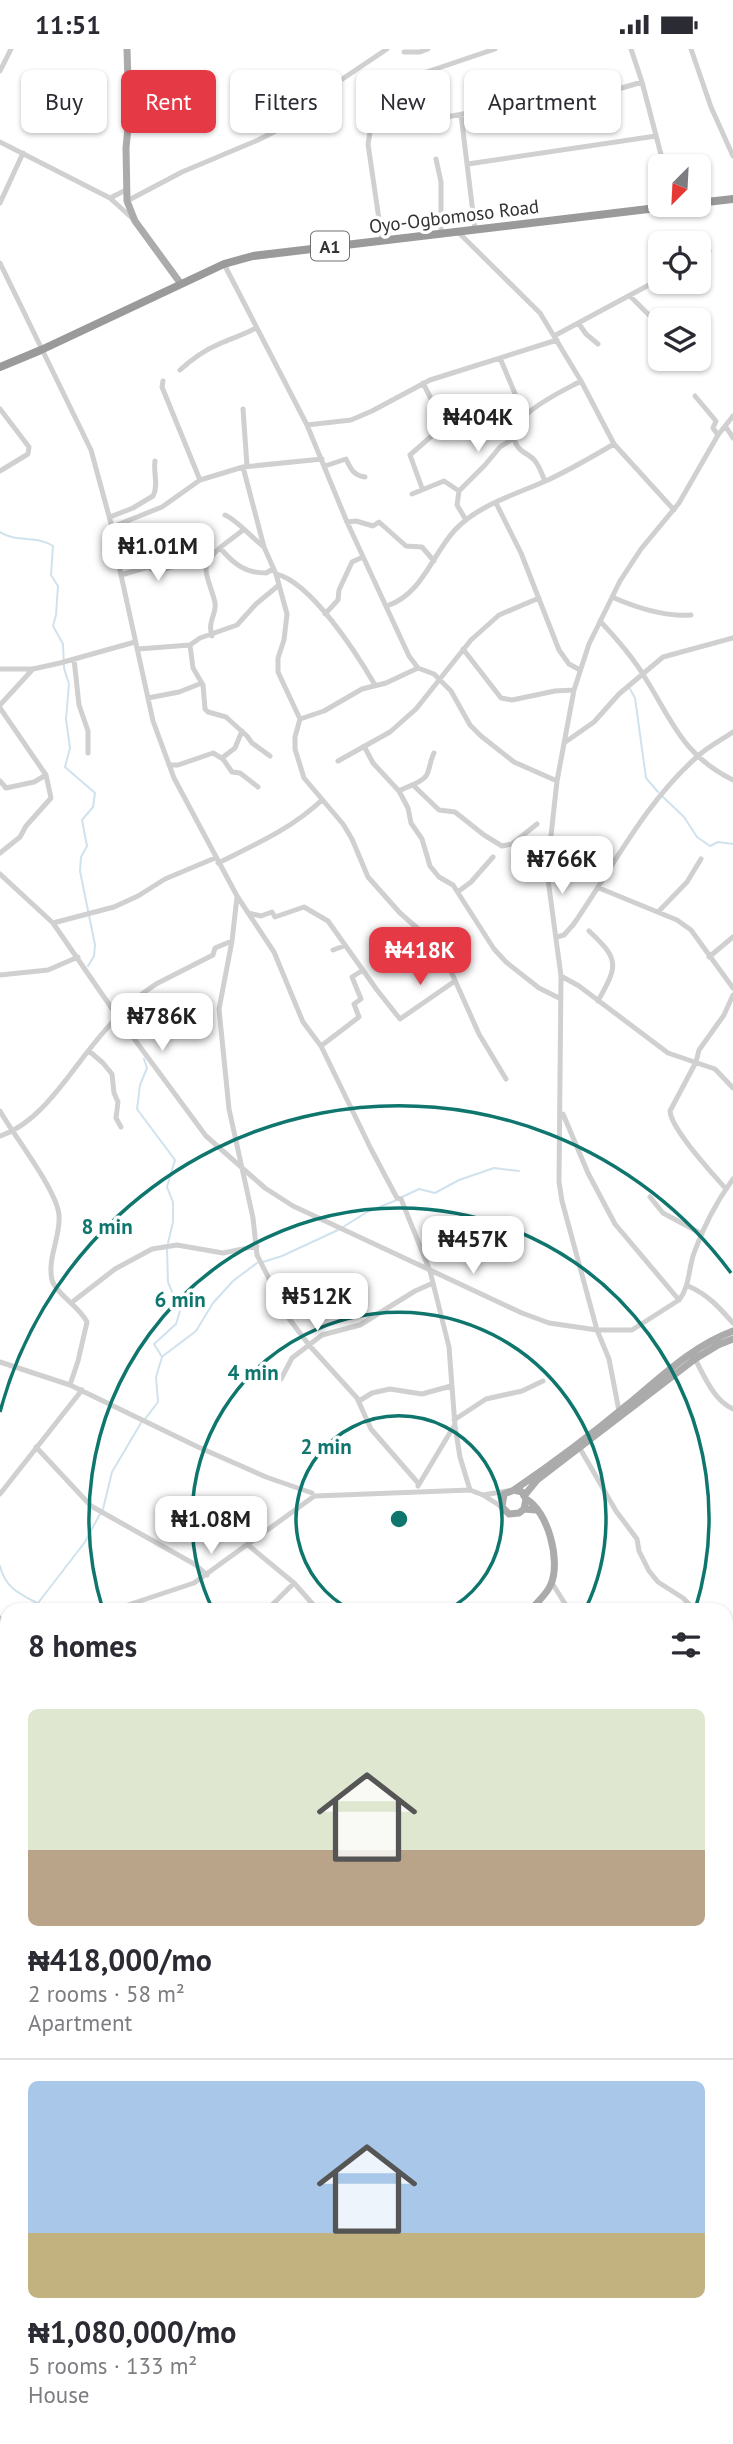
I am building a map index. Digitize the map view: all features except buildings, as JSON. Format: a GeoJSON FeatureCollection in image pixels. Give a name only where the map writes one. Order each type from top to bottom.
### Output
{"type":"FeatureCollection","features":[{"type":"Feature","properties":{"kind":"highway"},"geometry":{"type":"LineString","coordinates":[[711,202],[733,199]]}},
{"type":"Feature","properties":{"kind":"highway","name":"Oyo-Ogbomoso Road"},"geometry":{"type":"LineString","coordinates":[[0,367],[224,264],[278,252],[648,208]]}},
{"type":"Feature","properties":{"kind":"main road"},"geometry":{"type":"LineString","coordinates":[[127,49],[127,201],[135,221],[181,284]]}},
{"type":"Feature","properties":{"kind":"main road"},"geometry":{"type":"LineString","coordinates":[[524,1509],[525,1497],[537,1480],[716,1338],[733,1331]]}},
{"type":"Feature","properties":{"kind":"main road"},"geometry":{"type":"LineString","coordinates":[[607,1424],[619,1411],[693,1356],[733,1339]]}},
{"type":"Feature","properties":{"kind":"main road"},"geometry":{"type":"LineString","coordinates":[[536,1510],[524,1509],[512,1515],[502,1507],[502,1498],[578,1446]]}},
{"type":"Feature","properties":{"kind":"main road"},"geometry":{"type":"LineString","coordinates":[[510,1490],[525,1497],[536,1510],[546,1525],[554,1550],[552,1583],[536,1603]]}},
{"type":"Feature","properties":{"kind":"street"},"geometry":{"type":"LineString","coordinates":[[0,71],[11,49]]}},
{"type":"Feature","properties":{"kind":"street"},"geometry":{"type":"LineString","coordinates":[[127,201],[182,172],[292,123],[332,86],[387,49]]}},
{"type":"Feature","properties":{"kind":"street"},"geometry":{"type":"LineString","coordinates":[[404,53],[428,49]]}},
{"type":"Feature","properties":{"kind":"street"},"geometry":{"type":"LineString","coordinates":[[433,70],[495,49]]}},
{"type":"Feature","properties":{"kind":"street"},"geometry":{"type":"LineString","coordinates":[[631,49],[661,154]]}},
{"type":"Feature","properties":{"kind":"street"},"geometry":{"type":"LineString","coordinates":[[691,49],[711,107],[733,156]]}},
{"type":"Feature","properties":{"kind":"street"},"geometry":{"type":"LineString","coordinates":[[450,117],[615,90],[642,82]]}},
{"type":"Feature","properties":{"kind":"street"},"geometry":{"type":"LineString","coordinates":[[461,115],[475,229]]}},
{"type":"Feature","properties":{"kind":"street"},"geometry":{"type":"LineString","coordinates":[[370,133],[368,153],[382,240]]}},
{"type":"Feature","properties":{"kind":"street"},"geometry":{"type":"LineString","coordinates":[[468,165],[656,136]]}},
{"type":"Feature","properties":{"kind":"street"},"geometry":{"type":"LineString","coordinates":[[0,142],[110,198],[135,221]]}},
{"type":"Feature","properties":{"kind":"street"},"geometry":{"type":"LineString","coordinates":[[0,203],[23,153]]}},
{"type":"Feature","properties":{"kind":"street"},"geometry":{"type":"LineString","coordinates":[[436,159],[441,182],[441,232]]}},
{"type":"Feature","properties":{"kind":"street"},"geometry":{"type":"LineString","coordinates":[[110,198],[127,190]]}},
{"type":"Feature","properties":{"kind":"street"},"geometry":{"type":"LineString","coordinates":[[457,231],[531,302],[556,338],[614,444],[674,510]]}},
{"type":"Feature","properties":{"kind":"street"},"geometry":{"type":"LineString","coordinates":[[0,263],[91,450],[113,527],[153,721],[169,765],[237,896],[274,952],[303,1022],[321,1046],[360,1129],[399,1198],[430,1271],[449,1347],[454,1423],[470,1490]]}},
{"type":"Feature","properties":{"kind":"street"},"geometry":{"type":"LineString","coordinates":[[224,264],[307,425],[347,522],[409,656],[418,668],[440,679],[455,696],[470,725],[481,736],[514,762],[557,781]]}},
{"type":"Feature","properties":{"kind":"street"},"geometry":{"type":"LineString","coordinates":[[307,425],[351,420],[423,383],[556,338],[648,286]]}},
{"type":"Feature","properties":{"kind":"street"},"geometry":{"type":"LineString","coordinates":[[630,296],[648,314]]}},
{"type":"Feature","properties":{"kind":"street"},"geometry":{"type":"LineString","coordinates":[[579,324],[598,344]]}},
{"type":"Feature","properties":{"kind":"street"},"geometry":{"type":"LineString","coordinates":[[180,369],[219,343],[257,328]]}},
{"type":"Feature","properties":{"kind":"street"},"geometry":{"type":"LineString","coordinates":[[500,358],[524,415]]}},
{"type":"Feature","properties":{"kind":"street"},"geometry":{"type":"LineString","coordinates":[[163,381],[162,387],[200,480]]}},
{"type":"Feature","properties":{"kind":"street"},"geometry":{"type":"LineString","coordinates":[[545,481],[535,461],[517,447],[513,438],[515,430],[524,415],[581,381]]}},
{"type":"Feature","properties":{"kind":"street"},"geometry":{"type":"LineString","coordinates":[[422,488],[410,455],[443,426],[423,383]]}},
{"type":"Feature","properties":{"kind":"street"},"geometry":{"type":"LineString","coordinates":[[695,396],[716,421],[713,428],[718,435]]}},
{"type":"Feature","properties":{"kind":"street"},"geometry":{"type":"LineString","coordinates":[[0,409],[29,447],[28,454],[0,470]]}},
{"type":"Feature","properties":{"kind":"street"},"geometry":{"type":"LineString","coordinates":[[243,409],[245,467],[264,547],[279,585],[287,621],[285,640],[278,659],[278,672],[300,719],[295,737],[295,754],[304,778],[332,809],[352,839],[368,877],[400,913],[441,949],[479,1034],[506,1079]]}},
{"type":"Feature","properties":{"kind":"street"},"geometry":{"type":"LineString","coordinates":[[619,1411],[609,1360],[597,1330],[562,1201],[559,1173],[561,976],[547,862],[557,781],[574,690],[600,621],[641,549],[674,510],[718,435],[733,416]]}},
{"type":"Feature","properties":{"kind":"street"},"geometry":{"type":"LineString","coordinates":[[726,427],[733,438]]}},
{"type":"Feature","properties":{"kind":"street"},"geometry":{"type":"LineString","coordinates":[[466,520],[457,505],[458,491],[500,447],[513,438]]}},
{"type":"Feature","properties":{"kind":"street"},"geometry":{"type":"LineString","coordinates":[[387,606],[397,603],[410,593],[454,531],[466,520],[614,444]]}},
{"type":"Feature","properties":{"kind":"street"},"geometry":{"type":"LineString","coordinates":[[113,527],[162,507],[200,480],[245,467],[322,459]]}},
{"type":"Feature","properties":{"kind":"street"},"geometry":{"type":"LineString","coordinates":[[325,466],[346,459],[352,471],[365,477]]}},
{"type":"Feature","properties":{"kind":"street"},"geometry":{"type":"LineString","coordinates":[[110,517],[153,496],[157,485],[153,473],[155,461]]}},
{"type":"Feature","properties":{"kind":"street"},"geometry":{"type":"LineString","coordinates":[[412,494],[444,481],[458,491]]}},
{"type":"Feature","properties":{"kind":"street"},"geometry":{"type":"LineString","coordinates":[[496,503],[521,553],[559,650],[569,664],[580,670]]}},
{"type":"Feature","properties":{"kind":"street"},"geometry":{"type":"LineString","coordinates":[[225,515],[235,520],[264,547]]}},
{"type":"Feature","properties":{"kind":"street"},"geometry":{"type":"LineString","coordinates":[[347,522],[356,521],[373,526],[379,522],[406,546],[422,547],[434,561]]}},
{"type":"Feature","properties":{"kind":"street"},"geometry":{"type":"LineString","coordinates":[[212,636],[209,622],[216,607],[206,568],[210,556],[243,530]]}},
{"type":"Feature","properties":{"kind":"street"},"geometry":{"type":"LineString","coordinates":[[220,549],[241,568],[274,572],[303,590],[359,658],[375,685]]}},
{"type":"Feature","properties":{"kind":"street"},"geometry":{"type":"LineString","coordinates":[[325,614],[338,600],[339,590],[352,562],[363,557]]}},
{"type":"Feature","properties":{"kind":"street"},"geometry":{"type":"LineString","coordinates":[[121,575],[148,567],[155,571],[189,563]]}},
{"type":"Feature","properties":{"kind":"street"},"geometry":{"type":"LineString","coordinates":[[138,649],[190,645],[200,638],[237,625],[256,604],[279,585]]}},
{"type":"Feature","properties":{"kind":"street"},"geometry":{"type":"LineString","coordinates":[[612,597],[657,613],[691,615]]}},
{"type":"Feature","properties":{"kind":"street"},"geometry":{"type":"LineString","coordinates":[[338,761],[390,732],[416,709],[463,649],[499,615],[539,598]]}},
{"type":"Feature","properties":{"kind":"street"},"geometry":{"type":"LineString","coordinates":[[600,621],[643,674],[676,732],[697,757],[733,779]]}},
{"type":"Feature","properties":{"kind":"street"},"geometry":{"type":"LineString","coordinates":[[564,743],[594,722],[619,694],[669,654],[710,646],[733,638]]}},
{"type":"Feature","properties":{"kind":"street"},"geometry":{"type":"LineString","coordinates":[[0,669],[33,669],[135,642]]}},
{"type":"Feature","properties":{"kind":"street"},"geometry":{"type":"LineString","coordinates":[[190,645],[193,667],[202,683],[205,709],[213,715],[223,715],[242,731],[251,743],[270,757]]}},
{"type":"Feature","properties":{"kind":"street"},"geometry":{"type":"LineString","coordinates":[[463,649],[501,698],[512,700],[574,690]]}},
{"type":"Feature","properties":{"kind":"street"},"geometry":{"type":"LineString","coordinates":[[74,659],[79,705],[88,731],[88,753]]}},
{"type":"Feature","properties":{"kind":"street"},"geometry":{"type":"LineString","coordinates":[[300,719],[324,711],[362,689],[386,684],[418,668]]}},
{"type":"Feature","properties":{"kind":"street"},"geometry":{"type":"LineString","coordinates":[[0,853],[20,837],[26,826],[51,798],[46,775],[0,706],[33,669]]}},
{"type":"Feature","properties":{"kind":"street"},"geometry":{"type":"LineString","coordinates":[[148,698],[179,692],[202,683]]}},
{"type":"Feature","properties":{"kind":"street"},"geometry":{"type":"LineString","coordinates":[[222,758],[235,748],[242,731]]}},
{"type":"Feature","properties":{"kind":"street"},"geometry":{"type":"LineString","coordinates":[[556,937],[569,931],[643,819],[666,790],[697,757],[733,732]]}},
{"type":"Feature","properties":{"kind":"street"},"geometry":{"type":"LineString","coordinates":[[364,745],[373,763],[398,791],[408,808],[411,824],[422,839],[430,866],[439,877],[450,881],[458,891],[489,941],[506,962],[539,988],[561,999]]}},
{"type":"Feature","properties":{"kind":"street"},"geometry":{"type":"LineString","coordinates":[[169,765],[178,765],[213,753],[222,758],[232,772],[240,773],[258,787]]}},
{"type":"Feature","properties":{"kind":"street"},"geometry":{"type":"LineString","coordinates":[[398,791],[427,775],[429,761],[434,753]]}},
{"type":"Feature","properties":{"kind":"street"},"geometry":{"type":"LineString","coordinates":[[0,781],[6,788],[34,782],[46,775]]}},
{"type":"Feature","properties":{"kind":"street"},"geometry":{"type":"LineString","coordinates":[[413,785],[439,810],[455,812],[502,846],[512,844],[537,824]]}},
{"type":"Feature","properties":{"kind":"street"},"geometry":{"type":"LineString","coordinates":[[53,923],[114,907],[144,893],[164,879],[217,860],[285,830],[323,800]]}},
{"type":"Feature","properties":{"kind":"street"},"geometry":{"type":"LineString","coordinates":[[512,844],[533,859],[547,862]]}},
{"type":"Feature","properties":{"kind":"street"},"geometry":{"type":"LineString","coordinates":[[458,891],[471,883],[494,857]]}},
{"type":"Feature","properties":{"kind":"street"},"geometry":{"type":"LineString","coordinates":[[659,911],[687,882],[701,859]]}},
{"type":"Feature","properties":{"kind":"street"},"geometry":{"type":"LineString","coordinates":[[0,874],[53,923],[206,1136],[243,1169],[283,1201],[522,1313],[550,1323],[597,1330],[632,1330],[679,1300],[688,1286],[693,1255],[702,1234],[733,1179]]}},
{"type":"Feature","properties":{"kind":"street"},"geometry":{"type":"LineString","coordinates":[[599,888],[659,911],[691,930],[733,988]]}},
{"type":"Feature","properties":{"kind":"street"},"geometry":{"type":"LineString","coordinates":[[237,896],[232,941],[219,1009],[229,1109],[243,1169],[257,1255],[290,1320],[359,1401],[372,1429],[418,1483]]}},
{"type":"Feature","properties":{"kind":"street"},"geometry":{"type":"LineString","coordinates":[[248,913],[261,916],[272,912],[275,917],[304,907],[328,921],[400,1019],[455,981]]}},
{"type":"Feature","properties":{"kind":"street"},"geometry":{"type":"LineString","coordinates":[[589,931],[606,947],[613,960],[613,970],[598,1001]]}},
{"type":"Feature","properties":{"kind":"street"},"geometry":{"type":"LineString","coordinates":[[709,957],[733,937]]}},
{"type":"Feature","properties":{"kind":"street"},"geometry":{"type":"LineString","coordinates":[[0,1136],[13,1132],[47,1103],[117,1015],[156,984],[213,955],[215,948],[232,941]]}},
{"type":"Feature","properties":{"kind":"street"},"geometry":{"type":"LineString","coordinates":[[333,950],[344,946]]}},
{"type":"Feature","properties":{"kind":"street"},"geometry":{"type":"LineString","coordinates":[[0,975],[48,970],[78,957]]}},
{"type":"Feature","properties":{"kind":"street"},"geometry":{"type":"LineString","coordinates":[[321,1046],[359,1017],[354,1004],[361,999],[352,977],[363,970]]}},
{"type":"Feature","properties":{"kind":"street"},"geometry":{"type":"LineString","coordinates":[[561,976],[668,1053],[715,1069],[733,1088]]}},
{"type":"Feature","properties":{"kind":"street"},"geometry":{"type":"LineString","coordinates":[[726,1189],[703,1163],[670,1117],[672,1105],[696,1062],[699,1050],[724,1015],[733,995]]}},
{"type":"Feature","properties":{"kind":"street"},"geometry":{"type":"LineString","coordinates":[[89,1051],[112,1074],[118,1102],[116,1118],[121,1128]]}},
{"type":"Feature","properties":{"kind":"street"},"geometry":{"type":"LineString","coordinates":[[0,1111],[50,1190],[58,1209],[60,1219],[52,1259],[52,1280],[84,1317],[87,1326],[70,1385]]}},
{"type":"Feature","properties":{"kind":"street"},"geometry":{"type":"LineString","coordinates":[[561,1111],[588,1173],[615,1224],[679,1300]]}},
{"type":"Feature","properties":{"kind":"street"},"geometry":{"type":"LineString","coordinates":[[649,1197],[663,1213],[702,1234]]}},
{"type":"Feature","properties":{"kind":"street"},"geometry":{"type":"LineString","coordinates":[[71,1303],[115,1269],[152,1249],[177,1245],[223,1253],[257,1246]]}},
{"type":"Feature","properties":{"kind":"street"},"geometry":{"type":"LineString","coordinates":[[281,1379],[292,1358],[325,1334],[342,1331],[370,1320],[415,1291],[433,1283]]}},
{"type":"Feature","properties":{"kind":"street"},"geometry":{"type":"LineString","coordinates":[[688,1286],[700,1291],[715,1303],[733,1323]]}},
{"type":"Feature","properties":{"kind":"street"},"geometry":{"type":"LineString","coordinates":[[693,1356],[714,1393],[728,1408],[733,1409]]}},
{"type":"Feature","properties":{"kind":"street"},"geometry":{"type":"LineString","coordinates":[[0,1362],[82,1390],[151,1425],[312,1495],[470,1490],[502,1507]]}},
{"type":"Feature","properties":{"kind":"street"},"geometry":{"type":"LineString","coordinates":[[417,1492],[418,1483],[454,1423],[486,1399],[517,1392],[544,1381]]}},
{"type":"Feature","properties":{"kind":"street"},"geometry":{"type":"LineString","coordinates":[[359,1401],[372,1393],[390,1389],[422,1394],[451,1386]]}},
{"type":"Feature","properties":{"kind":"street"},"geometry":{"type":"LineString","coordinates":[[0,1494],[82,1390]]}},
{"type":"Feature","properties":{"kind":"street"},"geometry":{"type":"LineString","coordinates":[[578,1446],[616,1511],[637,1539],[639,1551],[649,1571],[658,1582],[688,1603]]}},
{"type":"Feature","properties":{"kind":"street"},"geometry":{"type":"LineString","coordinates":[[36,1447],[91,1506],[196,1565],[207,1575]]}},
{"type":"Feature","properties":{"kind":"street"},"geometry":{"type":"LineString","coordinates":[[483,1495],[510,1490]]}},
{"type":"Feature","properties":{"kind":"street"},"geometry":{"type":"LineString","coordinates":[[136,1603],[180,1590],[207,1575],[312,1495]]}},
{"type":"Feature","properties":{"kind":"street"},"geometry":{"type":"LineString","coordinates":[[248,1545],[294,1583],[312,1603]]}},
{"type":"Feature","properties":{"kind":"street"},"geometry":{"type":"LineString","coordinates":[[274,1603],[294,1583]]}},
{"type":"Feature","properties":{"kind":"street"},"geometry":{"type":"LineString","coordinates":[[552,1583],[565,1603]]}},
{"type":"Feature","properties":{"kind":"waterway"},"geometry":{"type":"LineString","coordinates":[[0,532],[53,546],[51,575],[58,586],[53,626],[63,644],[64,668],[69,684],[66,719],[70,748],[65,767],[95,793],[93,807],[82,820],[87,846],[81,857],[80,871],[95,945],[94,956],[88,966]]}},
{"type":"Feature","properties":{"kind":"waterway"},"geometry":{"type":"LineString","coordinates":[[630,689],[635,698],[646,778],[658,792]]}},
{"type":"Feature","properties":{"kind":"waterway"},"geometry":{"type":"LineString","coordinates":[[662,796],[684,817],[697,837],[710,846],[718,842],[733,844]]}},
{"type":"Feature","properties":{"kind":"waterway"},"geometry":{"type":"LineString","coordinates":[[144,1059],[147,1068],[140,1085],[137,1109],[175,1160],[167,1187],[173,1202],[173,1222],[168,1243]]}},
{"type":"Feature","properties":{"kind":"waterway"},"geometry":{"type":"LineString","coordinates":[[402,1197],[419,1189],[435,1193],[459,1180],[494,1168],[519,1171]]}},
{"type":"Feature","properties":{"kind":"waterway"},"geometry":{"type":"LineString","coordinates":[[343,1227],[367,1212],[397,1200]]}},
{"type":"Feature","properties":{"kind":"waterway"},"geometry":{"type":"LineString","coordinates":[[263,1262],[338,1230]]}},
{"type":"Feature","properties":{"kind":"waterway"},"geometry":{"type":"LineString","coordinates":[[145,1419],[158,1402],[156,1377],[162,1357],[154,1344],[176,1324],[180,1311],[168,1282],[167,1249]]}},
{"type":"Feature","properties":{"kind":"waterway"},"geometry":{"type":"LineString","coordinates":[[163,1356],[196,1331],[213,1303],[233,1281],[257,1263]]}},
{"type":"Feature","properties":{"kind":"waterway"},"geometry":{"type":"LineString","coordinates":[[103,1509],[112,1472],[141,1423]]}},
{"type":"Feature","properties":{"kind":"waterway"},"geometry":{"type":"LineString","coordinates":[[38,1603],[85,1542],[100,1514]]}},
{"type":"Feature","properties":{"kind":"waterway"},"geometry":{"type":"LineString","coordinates":[[0,1566],[9,1584],[37,1603]]}}]}
